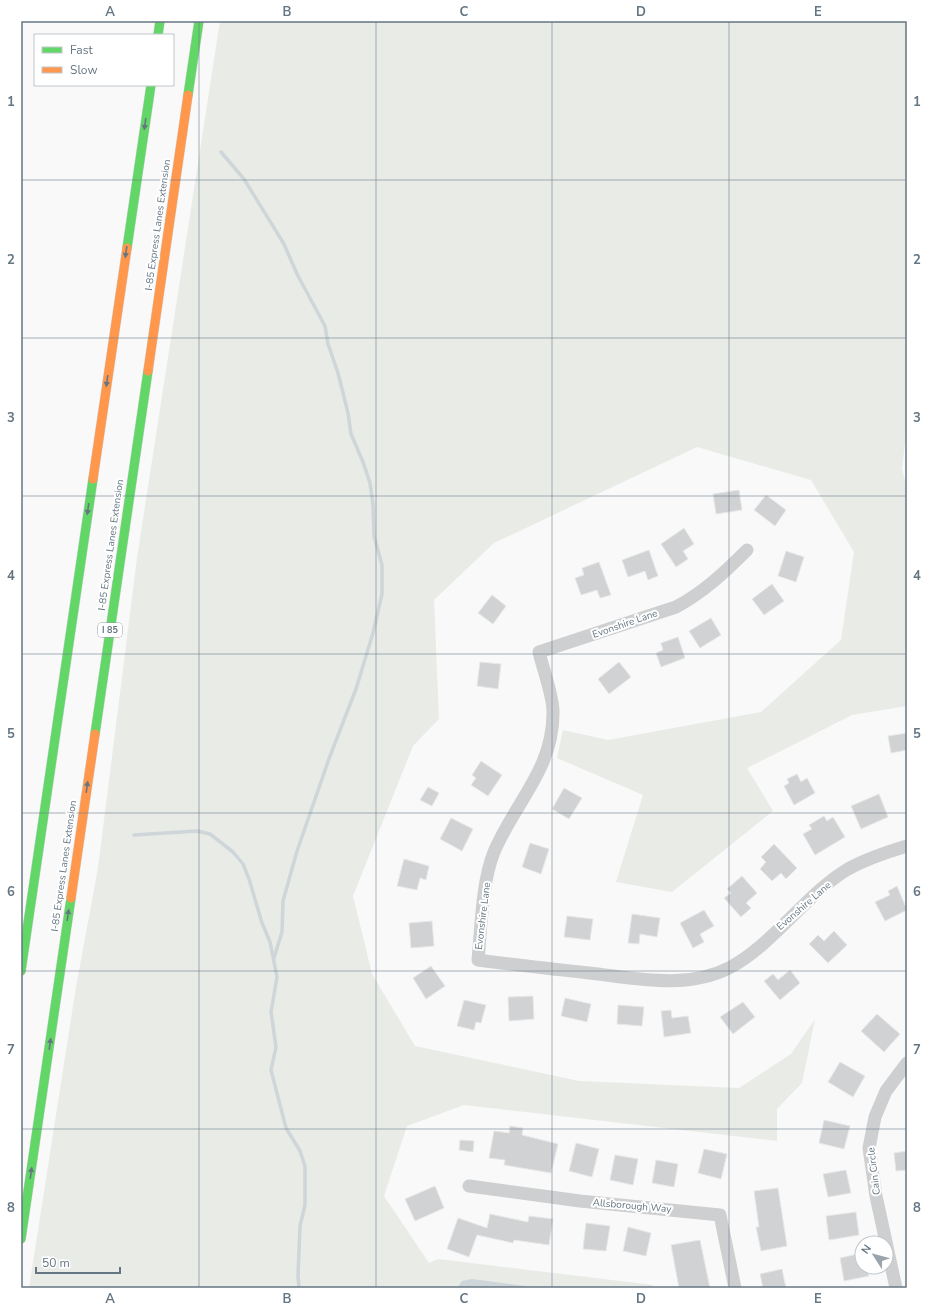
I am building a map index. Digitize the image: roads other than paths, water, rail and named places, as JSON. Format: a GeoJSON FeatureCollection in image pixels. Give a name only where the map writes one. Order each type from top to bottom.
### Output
{"type":"FeatureCollection","features":[{"type":"Feature","properties":{"kind":"highway"},"geometry":{"type":"LineString","coordinates":[[158,34],[160,21]]}},
{"type":"Feature","properties":{"kind":"highway","name":"I-85 Express Lanes Extension"},"geometry":{"type":"LineString","coordinates":[[21,1239],[199,21]]}},
{"type":"Feature","properties":{"kind":"highway"},"geometry":{"type":"LineString","coordinates":[[21,971],[151,86]]}},
{"type":"Feature","properties":{"kind":"street","name":"Evonshire Lane"},"geometry":{"type":"LineString","coordinates":[[747,550],[717,580],[691,599],[676,606],[539,652],[553,710],[551,737],[547,755],[538,774],[510,817],[493,854],[484,896],[478,960],[666,981],[701,978],[729,968],[748,956],[826,886],[848,870],[884,853],[907,846]]}},
{"type":"Feature","properties":{"kind":"street","name":"Cain Circle"},"geometry":{"type":"LineString","coordinates":[[896,1288],[876,1196],[869,1148],[875,1117],[886,1091],[907,1063]]}},
{"type":"Feature","properties":{"kind":"street","name":"Allsborough Way"},"geometry":{"type":"LineString","coordinates":[[469,1186],[580,1201],[720,1214],[735,1288]]}},
{"type":"Feature","properties":{"kind":"waterway"},"geometry":{"type":"LineString","coordinates":[[221,152],[244,179],[284,244],[297,274],[325,326],[328,344],[338,373],[348,413],[351,434],[370,483],[373,505],[374,536],[382,565],[382,594],[373,633],[356,689],[330,756],[297,851],[283,901],[282,932],[274,958]]}},
{"type":"Feature","properties":{"kind":"waterway"},"geometry":{"type":"LineString","coordinates":[[134,835],[197,831],[210,834],[233,852],[243,864],[249,879],[262,923],[270,942],[277,977],[271,1012],[276,1047],[271,1070],[286,1128],[300,1151],[305,1166],[305,1205],[300,1226],[299,1288]]}}]}
